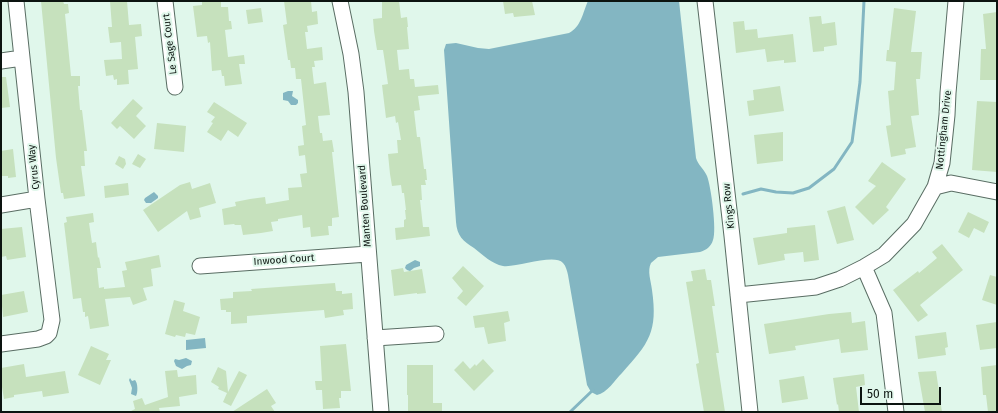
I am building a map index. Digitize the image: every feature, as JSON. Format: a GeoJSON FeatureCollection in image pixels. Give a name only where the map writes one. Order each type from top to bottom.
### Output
{"type":"FeatureCollection","features":[{"type":"Feature","properties":{"kind":"street","name":"Cyrus Way"},"geometry":{"type":"LineString","coordinates":[[1,344],[38,339],[46,336],[49,333],[52,320],[37,199],[16,1]]}},
{"type":"Feature","properties":{"kind":"street","name":"Le Sage Court"},"geometry":{"type":"LineString","coordinates":[[165,1],[175,86]]}},
{"type":"Feature","properties":{"kind":"street","name":"Manten Boulevard"},"geometry":{"type":"LineString","coordinates":[[340,1],[351,54],[356,92],[381,412]]}},
{"type":"Feature","properties":{"kind":"street","name":"Kings Row"},"geometry":{"type":"LineString","coordinates":[[705,1],[750,412]]}},
{"type":"Feature","properties":{"kind":"street","name":"Nottingham Drive"},"geometry":{"type":"LineString","coordinates":[[738,295],[816,287],[840,279],[884,255],[914,224],[935,187],[943,156],[956,1]]}},
{"type":"Feature","properties":{"kind":"street"},"geometry":{"type":"LineString","coordinates":[[1,61],[22,58]]}},
{"type":"Feature","properties":{"kind":"street"},"geometry":{"type":"LineString","coordinates":[[935,187],[951,183],[997,192]]}},
{"type":"Feature","properties":{"kind":"street"},"geometry":{"type":"LineString","coordinates":[[1,205],[37,199]]}},
{"type":"Feature","properties":{"kind":"street","name":"Inwood Court"},"geometry":{"type":"LineString","coordinates":[[200,266],[368,254]]}},
{"type":"Feature","properties":{"kind":"street"},"geometry":{"type":"LineString","coordinates":[[864,267],[884,313],[896,412]]}},
{"type":"Feature","properties":{"kind":"street"},"geometry":{"type":"LineString","coordinates":[[375,338],[436,334]]}},
{"type":"Feature","properties":{"kind":"water"},"geometry":{"type":"Polygon","coordinates":[[[588,1],[679,1],[696,158],[709,181],[714,228],[712,242],[710,246],[704,250],[700,252],[658,257],[651,263],[649,273],[654,304],[654,316],[649,336],[645,345],[614,383],[604,392],[597,395],[591,392],[587,385],[568,275],[566,267],[563,263],[558,260],[544,260],[509,266],[499,265],[488,259],[459,235],[456,222],[444,50],[446,44],[456,43],[489,49],[569,33],[579,23],[588,1]]]}},
{"type":"Feature","properties":{"kind":"water"},"geometry":{"type":"Polygon","coordinates":[[[293,91],[292,96],[298,100],[296,105],[291,105],[288,101],[283,100],[283,93],[293,91]]]}},
{"type":"Feature","properties":{"kind":"water"},"geometry":{"type":"Polygon","coordinates":[[[154,192],[158,198],[151,203],[146,203],[144,200],[145,198],[154,192]]]}},
{"type":"Feature","properties":{"kind":"water"},"geometry":{"type":"Polygon","coordinates":[[[415,260],[420,262],[420,266],[410,271],[405,268],[406,265],[415,260]]]}},
{"type":"Feature","properties":{"kind":"water"},"geometry":{"type":"Polygon","coordinates":[[[205,338],[206,348],[186,350],[186,340],[205,338]]]}},
{"type":"Feature","properties":{"kind":"water"},"geometry":{"type":"Polygon","coordinates":[[[186,358],[192,361],[191,365],[182,369],[176,366],[174,361],[175,359],[179,360],[186,358]]]}},
{"type":"Feature","properties":{"kind":"water"},"geometry":{"type":"Polygon","coordinates":[[[130,378],[132,381],[135,380],[137,383],[136,396],[131,394],[132,388],[129,380],[130,378]]]}},
{"type":"Feature","properties":{"kind":"building"},"geometry":{"type":"Polygon","coordinates":[[[41,1],[63,1],[64,4],[68,4],[69,13],[65,14],[71,76],[80,76],[80,86],[78,86],[80,110],[82,110],[87,151],[84,151],[85,166],[81,166],[85,196],[64,199],[63,193],[61,193],[56,158],[41,1]]]}},
{"type":"Feature","properties":{"kind":"building"},"geometry":{"type":"Polygon","coordinates":[[[110,1],[127,1],[129,25],[141,24],[142,36],[135,37],[138,69],[128,70],[129,84],[117,85],[117,79],[114,80],[113,75],[106,76],[104,60],[122,59],[121,42],[110,43],[108,27],[112,27],[110,1]]]}},
{"type":"Feature","properties":{"kind":"building"},"geometry":{"type":"Polygon","coordinates":[[[202,1],[221,1],[221,7],[228,7],[229,21],[231,21],[232,29],[225,30],[228,57],[244,55],[245,64],[239,64],[242,84],[225,86],[224,76],[222,76],[221,70],[212,71],[210,42],[208,43],[207,36],[197,37],[193,6],[202,5],[202,1]]]}},
{"type":"Feature","properties":{"kind":"building"},"geometry":{"type":"Polygon","coordinates":[[[284,1],[311,1],[312,12],[317,11],[318,24],[307,26],[308,32],[305,32],[307,49],[322,47],[323,60],[314,61],[315,67],[312,67],[314,84],[326,82],[330,115],[318,116],[320,133],[322,133],[323,141],[332,140],[334,152],[332,152],[339,217],[332,218],[332,226],[328,226],[329,235],[311,237],[310,227],[303,228],[302,215],[278,219],[278,221],[271,222],[273,231],[261,233],[243,235],[241,225],[224,225],[222,209],[236,206],[235,202],[250,199],[265,197],[266,204],[289,200],[288,188],[302,187],[300,174],[307,173],[305,155],[299,156],[298,146],[304,145],[302,126],[306,125],[301,79],[296,79],[295,68],[291,68],[290,60],[288,60],[283,25],[287,24],[284,1]]]}},
{"type":"Feature","properties":{"kind":"building"},"geometry":{"type":"Polygon","coordinates":[[[382,1],[399,1],[401,18],[407,17],[409,49],[397,50],[399,70],[409,69],[410,79],[414,79],[415,87],[438,85],[439,94],[418,96],[420,110],[414,111],[417,137],[420,137],[427,180],[425,180],[426,185],[421,185],[422,200],[420,200],[423,227],[429,227],[430,236],[396,240],[395,228],[404,227],[406,210],[404,193],[402,193],[401,185],[392,186],[390,174],[388,154],[398,153],[397,140],[401,140],[398,122],[396,123],[395,116],[386,118],[382,85],[388,84],[383,50],[377,50],[374,31],[373,19],[382,18],[382,1]]]}},
{"type":"Feature","properties":{"kind":"building"},"geometry":{"type":"Polygon","coordinates":[[[503,1],[532,1],[535,15],[514,17],[513,13],[505,14],[503,1]]]}},
{"type":"Feature","properties":{"kind":"building"},"geometry":{"type":"Polygon","coordinates":[[[261,8],[263,22],[248,24],[246,10],[261,8]]]}},
{"type":"Feature","properties":{"kind":"building"},"geometry":{"type":"Polygon","coordinates":[[[894,8],[916,11],[911,52],[922,52],[920,79],[916,79],[919,115],[911,116],[916,147],[905,149],[906,154],[891,157],[886,126],[891,125],[888,91],[894,90],[896,62],[886,61],[887,50],[889,50],[894,8]]]}},
{"type":"Feature","properties":{"kind":"building"},"geometry":{"type":"Polygon","coordinates":[[[997,12],[997,80],[980,80],[981,49],[986,49],[983,14],[997,12]]]}},
{"type":"Feature","properties":{"kind":"building"},"geometry":{"type":"Polygon","coordinates":[[[821,16],[822,24],[835,22],[837,45],[824,47],[824,51],[813,52],[809,17],[821,16]]]}},
{"type":"Feature","properties":{"kind":"building"},"geometry":{"type":"Polygon","coordinates":[[[744,21],[745,30],[757,29],[758,38],[793,34],[796,62],[784,63],[784,60],[767,62],[765,49],[736,53],[733,22],[744,21]]]}},
{"type":"Feature","properties":{"kind":"building"},"geometry":{"type":"Polygon","coordinates":[[[1,77],[6,77],[10,107],[1,108],[1,77]]]}},
{"type":"Feature","properties":{"kind":"building"},"geometry":{"type":"Polygon","coordinates":[[[780,86],[784,111],[749,116],[747,101],[754,100],[753,90],[780,86]]]}},
{"type":"Feature","properties":{"kind":"building"},"geometry":{"type":"Polygon","coordinates":[[[133,99],[143,108],[136,116],[146,126],[134,139],[120,126],[117,129],[111,123],[133,99]]]}},
{"type":"Feature","properties":{"kind":"building"},"geometry":{"type":"Polygon","coordinates":[[[977,101],[997,102],[997,172],[972,170],[977,101]]]}},
{"type":"Feature","properties":{"kind":"building"},"geometry":{"type":"Polygon","coordinates":[[[214,102],[247,123],[238,137],[228,130],[221,141],[207,132],[215,117],[207,112],[214,102]]]}},
{"type":"Feature","properties":{"kind":"building"},"geometry":{"type":"Polygon","coordinates":[[[157,123],[186,126],[184,152],[154,149],[157,123]]]}},
{"type":"Feature","properties":{"kind":"building"},"geometry":{"type":"Polygon","coordinates":[[[783,132],[783,161],[757,164],[754,135],[783,132]]]}},
{"type":"Feature","properties":{"kind":"building"},"geometry":{"type":"Polygon","coordinates":[[[13,149],[16,177],[8,178],[8,176],[1,176],[1,151],[13,149]]]}},
{"type":"Feature","properties":{"kind":"building"},"geometry":{"type":"Polygon","coordinates":[[[138,154],[146,159],[140,168],[132,164],[138,154]]]}},
{"type":"Feature","properties":{"kind":"building"},"geometry":{"type":"Polygon","coordinates":[[[119,156],[125,159],[126,164],[123,169],[115,164],[119,156]]]}},
{"type":"Feature","properties":{"kind":"building"},"geometry":{"type":"Polygon","coordinates":[[[882,162],[906,179],[886,207],[889,210],[873,225],[855,207],[876,186],[868,181],[882,162]]]}},
{"type":"Feature","properties":{"kind":"building"},"geometry":{"type":"Polygon","coordinates":[[[190,182],[192,189],[210,183],[216,203],[199,208],[201,217],[190,220],[187,211],[158,232],[143,210],[180,185],[190,182]]]}},
{"type":"Feature","properties":{"kind":"building"},"geometry":{"type":"Polygon","coordinates":[[[128,183],[129,195],[105,198],[104,186],[128,183]]]}},
{"type":"Feature","properties":{"kind":"building"},"geometry":{"type":"Polygon","coordinates":[[[845,206],[854,240],[837,244],[827,211],[845,206]]]}},
{"type":"Feature","properties":{"kind":"building"},"geometry":{"type":"Polygon","coordinates":[[[968,212],[989,222],[984,233],[974,228],[969,238],[958,232],[968,212]]]}},
{"type":"Feature","properties":{"kind":"building"},"geometry":{"type":"Polygon","coordinates":[[[93,213],[94,222],[89,223],[92,243],[96,242],[101,268],[97,268],[99,288],[125,287],[122,271],[127,270],[125,262],[159,255],[161,267],[151,269],[153,286],[143,288],[147,300],[133,305],[130,297],[105,299],[109,326],[90,329],[88,316],[85,317],[85,312],[83,312],[81,298],[73,299],[64,223],[67,222],[66,217],[93,213]]]}},
{"type":"Feature","properties":{"kind":"building"},"geometry":{"type":"Polygon","coordinates":[[[815,225],[819,260],[804,262],[803,252],[784,254],[785,260],[758,265],[753,238],[787,233],[787,228],[815,225]]]}},
{"type":"Feature","properties":{"kind":"building"},"geometry":{"type":"Polygon","coordinates":[[[22,227],[26,257],[7,260],[6,256],[1,257],[1,229],[22,227]]]}},
{"type":"Feature","properties":{"kind":"building"},"geometry":{"type":"Polygon","coordinates":[[[942,244],[963,270],[920,305],[928,315],[918,322],[893,290],[918,271],[919,273],[937,258],[932,252],[942,244]]]}},
{"type":"Feature","properties":{"kind":"building"},"geometry":{"type":"Polygon","coordinates":[[[463,266],[484,286],[466,306],[457,298],[463,291],[452,278],[463,266]]]}},
{"type":"Feature","properties":{"kind":"building"},"geometry":{"type":"Polygon","coordinates":[[[403,268],[404,272],[422,269],[426,293],[394,296],[391,270],[403,268]]]}},
{"type":"Feature","properties":{"kind":"building"},"geometry":{"type":"Polygon","coordinates":[[[705,269],[707,280],[711,280],[715,306],[712,306],[719,353],[716,353],[725,412],[704,412],[696,364],[699,363],[686,282],[693,281],[691,271],[705,269]]]}},
{"type":"Feature","properties":{"kind":"building"},"geometry":{"type":"Polygon","coordinates":[[[990,275],[997,277],[997,305],[982,300],[990,275]]]}},
{"type":"Feature","properties":{"kind":"building"},"geometry":{"type":"Polygon","coordinates":[[[335,283],[336,291],[342,291],[342,294],[352,293],[353,309],[343,310],[344,315],[325,318],[324,310],[247,316],[247,323],[231,324],[231,312],[221,310],[220,299],[233,298],[233,292],[252,291],[251,289],[335,283]]]}},
{"type":"Feature","properties":{"kind":"building"},"geometry":{"type":"Polygon","coordinates":[[[24,291],[28,312],[3,317],[1,295],[24,291]]]}},
{"type":"Feature","properties":{"kind":"building"},"geometry":{"type":"Polygon","coordinates":[[[174,300],[185,303],[183,311],[200,317],[195,335],[186,333],[185,337],[176,335],[175,337],[165,334],[174,300]]]}},
{"type":"Feature","properties":{"kind":"building"},"geometry":{"type":"Polygon","coordinates":[[[508,311],[510,321],[504,323],[506,341],[488,344],[484,327],[475,328],[473,316],[508,311]]]}},
{"type":"Feature","properties":{"kind":"building"},"geometry":{"type":"Polygon","coordinates":[[[851,312],[852,323],[865,321],[868,350],[841,353],[839,339],[795,346],[796,350],[769,354],[764,324],[851,312]]]}},
{"type":"Feature","properties":{"kind":"building"},"geometry":{"type":"Polygon","coordinates":[[[997,322],[997,348],[980,350],[976,325],[997,322]]]}},
{"type":"Feature","properties":{"kind":"building"},"geometry":{"type":"Polygon","coordinates":[[[946,332],[948,347],[945,348],[946,355],[918,359],[915,336],[946,332]]]}},
{"type":"Feature","properties":{"kind":"building"},"geometry":{"type":"Polygon","coordinates":[[[346,344],[351,391],[341,391],[341,398],[339,398],[340,408],[323,409],[322,390],[316,390],[315,381],[322,381],[320,346],[346,344]]]}},
{"type":"Feature","properties":{"kind":"building"},"geometry":{"type":"Polygon","coordinates":[[[91,346],[109,354],[106,360],[111,360],[100,385],[78,375],[91,346]]]}},
{"type":"Feature","properties":{"kind":"building"},"geometry":{"type":"Polygon","coordinates":[[[483,359],[494,371],[474,391],[454,370],[463,361],[470,369],[475,364],[476,366],[483,359]]]}},
{"type":"Feature","properties":{"kind":"building"},"geometry":{"type":"Polygon","coordinates":[[[24,364],[26,377],[65,371],[69,393],[43,397],[42,391],[14,395],[14,397],[4,399],[1,381],[1,368],[24,364]]]}},
{"type":"Feature","properties":{"kind":"building"},"geometry":{"type":"Polygon","coordinates":[[[407,365],[433,365],[433,403],[442,403],[442,412],[408,412],[407,365]]]}},
{"type":"Feature","properties":{"kind":"building"},"geometry":{"type":"Polygon","coordinates":[[[997,365],[997,412],[988,412],[986,395],[983,395],[981,367],[997,365]]]}},
{"type":"Feature","properties":{"kind":"building"},"geometry":{"type":"Polygon","coordinates":[[[218,367],[226,371],[228,392],[239,371],[247,375],[231,406],[223,402],[227,393],[218,389],[219,387],[211,382],[218,367]]]}},
{"type":"Feature","properties":{"kind":"building"},"geometry":{"type":"Polygon","coordinates":[[[177,370],[178,377],[196,375],[197,394],[179,397],[180,406],[159,408],[160,412],[129,412],[135,409],[133,401],[142,398],[145,405],[168,397],[165,371],[177,370]]]}},
{"type":"Feature","properties":{"kind":"building"},"geometry":{"type":"Polygon","coordinates":[[[936,371],[942,412],[925,412],[918,372],[936,371]]]}},
{"type":"Feature","properties":{"kind":"building"},"geometry":{"type":"Polygon","coordinates":[[[864,374],[865,385],[856,387],[859,412],[839,412],[833,378],[864,374]]]}},
{"type":"Feature","properties":{"kind":"building"},"geometry":{"type":"Polygon","coordinates":[[[804,376],[808,399],[782,403],[779,380],[804,376]]]}},
{"type":"Feature","properties":{"kind":"building"},"geometry":{"type":"Polygon","coordinates":[[[267,389],[276,403],[271,406],[275,412],[232,412],[267,389]]]}},
{"type":"Feature","properties":{"kind":"waterway"},"geometry":{"type":"LineString","coordinates":[[743,194],[761,189],[793,193],[809,188],[834,169],[852,142],[860,82],[864,1]]}},
{"type":"Feature","properties":{"kind":"waterway"},"geometry":{"type":"LineString","coordinates":[[570,412],[593,390]]}}]}
